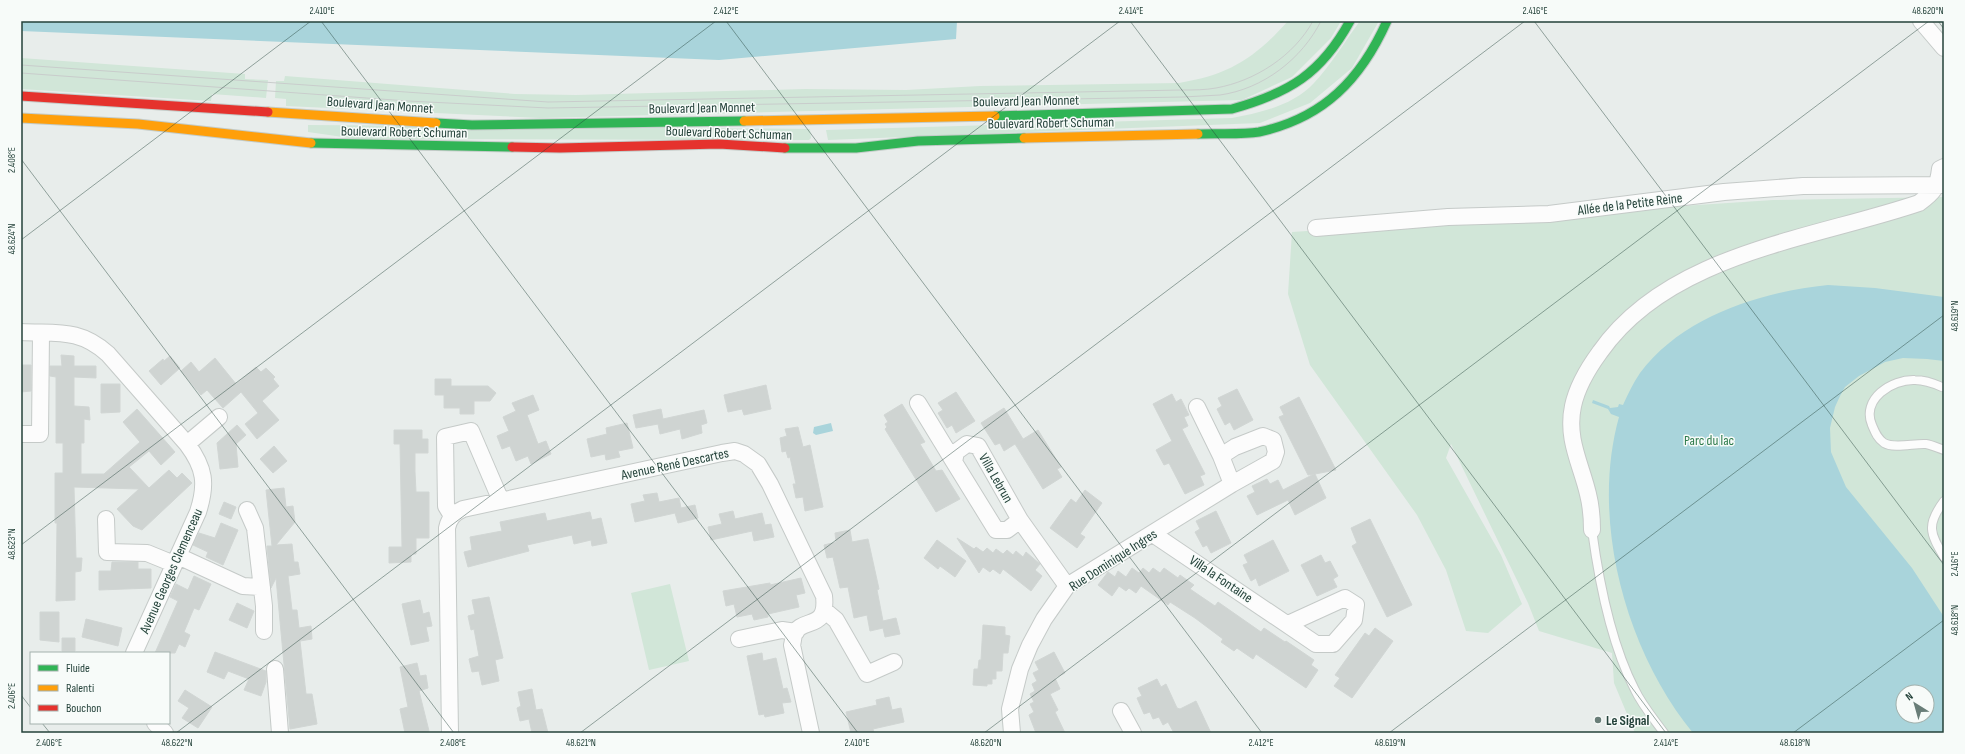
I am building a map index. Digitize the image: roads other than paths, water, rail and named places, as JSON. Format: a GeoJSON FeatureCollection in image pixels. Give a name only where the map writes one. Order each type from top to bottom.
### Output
{"type":"FeatureCollection","features":[{"type":"Feature","properties":{"kind":"main road","name":"Boulevard Jean Monnet"},"geometry":{"type":"LineString","coordinates":[[21,96],[472,125],[834,120],[1232,109],[1260,102],[1285,91],[1315,70],[1332,50],[1350,21]]}},
{"type":"Feature","properties":{"kind":"main road","name":"Boulevard Robert Schuman"},"geometry":{"type":"LineString","coordinates":[[21,118],[138,124],[261,139],[328,145],[560,148],[720,144],[795,150],[856,148],[918,141],[1258,132],[1286,124],[1312,112],[1335,96],[1364,64],[1380,39],[1387,21]]}},
{"type":"Feature","properties":{"kind":"street"},"geometry":{"type":"LineString","coordinates":[[1921,21],[1944,48]]}},
{"type":"Feature","properties":{"kind":"street"},"geometry":{"type":"LineString","coordinates":[[1592,530],[1591,509],[1588,492],[1573,448],[1571,431],[1574,405],[1592,364],[1618,328],[1661,294],[1716,264],[1919,202],[1941,185],[1940,169],[1944,167]]}},
{"type":"Feature","properties":{"kind":"street","name":"Allée de la Petite Reine"},"geometry":{"type":"LineString","coordinates":[[1316,228],[1448,217],[1549,214],[1724,192],[1803,186],[1941,185]]}},
{"type":"Feature","properties":{"kind":"street","name":"Avenue Georges Clemenceau"},"geometry":{"type":"LineString","coordinates":[[21,332],[74,334],[87,338],[98,345],[108,354],[187,444],[197,457],[202,471],[204,484],[203,497],[198,512],[134,652]]}},
{"type":"Feature","properties":{"kind":"street"},"geometry":{"type":"LineString","coordinates":[[21,434],[40,434],[42,333]]}},
{"type":"Feature","properties":{"kind":"street","name":"Villa Lebrun"},"geometry":{"type":"LineString","coordinates":[[918,403],[996,530],[1007,530],[1020,520]]}},
{"type":"Feature","properties":{"kind":"street"},"geometry":{"type":"LineString","coordinates":[[1197,407],[1221,456],[1232,484]]}},
{"type":"Feature","properties":{"kind":"street"},"geometry":{"type":"LineString","coordinates":[[187,444],[219,417]]}},
{"type":"Feature","properties":{"kind":"street"},"geometry":{"type":"LineString","coordinates":[[450,733],[447,528],[448,521],[452,516],[446,506],[445,437],[471,431],[501,501]]}},
{"type":"Feature","properties":{"kind":"street","name":"Rue Dominique Ingres"},"geometry":{"type":"LineString","coordinates":[[1012,733],[1010,710],[1020,669],[1030,645],[1044,619],[1067,586],[1232,484],[1273,461],[1276,452],[1273,440],[1263,436],[1235,447],[1221,456]]}},
{"type":"Feature","properties":{"kind":"street","name":"Villa Lebrun"},"geometry":{"type":"LineString","coordinates":[[954,462],[956,452],[968,444],[978,446],[1020,520],[1067,586]]}},
{"type":"Feature","properties":{"kind":"street","name":"Avenue René Descartes"},"geometry":{"type":"LineString","coordinates":[[452,516],[464,509],[722,453],[735,452],[744,454],[758,464],[770,484],[819,582],[824,596],[824,610]]}},
{"type":"Feature","properties":{"kind":"street"},"geometry":{"type":"LineString","coordinates":[[247,510],[255,528],[264,606],[264,631]]}},
{"type":"Feature","properties":{"kind":"street"},"geometry":{"type":"LineString","coordinates":[[106,519],[107,552],[147,553],[176,560],[243,586],[262,587]]}},
{"type":"Feature","properties":{"kind":"street","name":"Villa la Fontaine"},"geometry":{"type":"LineString","coordinates":[[1153,534],[1288,624]]}},
{"type":"Feature","properties":{"kind":"street"},"geometry":{"type":"LineString","coordinates":[[811,733],[792,645],[794,634],[800,628],[817,621],[824,610],[836,620],[867,674],[894,662]]}},
{"type":"Feature","properties":{"kind":"street"},"geometry":{"type":"LineString","coordinates":[[738,638],[782,630],[796,632]]}},
{"type":"Feature","properties":{"kind":"street"},"geometry":{"type":"LineString","coordinates":[[276,669],[280,733]]}},
{"type":"Feature","properties":{"kind":"street"},"geometry":{"type":"LineString","coordinates":[[1121,710],[1133,733]]}},
{"type":"Feature","properties":{"kind":"street"},"geometry":{"type":"LineString","coordinates":[[156,724],[165,733]]}},
{"type":"Feature","properties":{"kind":"lane"},"geometry":{"type":"LineString","coordinates":[[1942,387],[1929,382],[1914,380],[1886,387],[1877,395],[1870,408],[1870,422],[1876,436],[1885,444],[1904,446],[1926,444],[1944,450]]}},
{"type":"Feature","properties":{"kind":"lane"},"geometry":{"type":"LineString","coordinates":[[1944,501],[1933,517],[1931,528],[1934,540],[1944,557]]}},
{"type":"Feature","properties":{"kind":"lane"},"geometry":{"type":"LineString","coordinates":[[1592,530],[1597,565],[1607,610],[1624,668],[1635,691],[1664,733]]}},
{"type":"Feature","properties":{"kind":"water"},"geometry":{"type":"Polygon","coordinates":[[[21,21],[957,21],[956,39],[719,60],[21,31],[21,21]]]}},
{"type":"Feature","properties":{"kind":"water"},"geometry":{"type":"Polygon","coordinates":[[[1828,285],[1875,288],[1944,297],[1944,361],[1903,358],[1885,362],[1859,376],[1845,387],[1835,407],[1830,428],[1831,452],[1846,487],[1912,568],[1944,617],[1944,733],[1693,733],[1669,700],[1649,664],[1632,624],[1620,583],[1612,541],[1609,499],[1611,457],[1619,417],[1611,414],[1608,409],[1592,403],[1593,400],[1609,406],[1610,408],[1618,407],[1619,404],[1623,405],[1640,373],[1658,353],[1678,336],[1725,310],[1776,294],[1802,288],[1828,285]]]}},
{"type":"Feature","properties":{"kind":"water"},"geometry":{"type":"Polygon","coordinates":[[[831,423],[833,431],[816,435],[813,433],[814,427],[831,423]]]}},
{"type":"Feature","properties":{"kind":"tram line"},"geometry":{"type":"LineString","coordinates":[[21,65],[548,102],[1199,90],[1231,85],[1259,73],[1284,56],[1305,34],[1313,21]]}},
{"type":"Feature","properties":{"kind":"tram line"},"geometry":{"type":"LineString","coordinates":[[21,73],[408,101],[548,108],[1183,97],[1220,95],[1236,92],[1266,79],[1292,60],[1313,35],[1321,21]]}},
{"type":"Feature","properties":{"kind":"place","name":"Le Signal"},"geometry":{"type":"Point","coordinates":[1598,720]}},
{"type":"Feature","properties":{"kind":"park label","name":"Parc du lac"},"geometry":{"type":"Point","coordinates":[1709,440]}}]}
